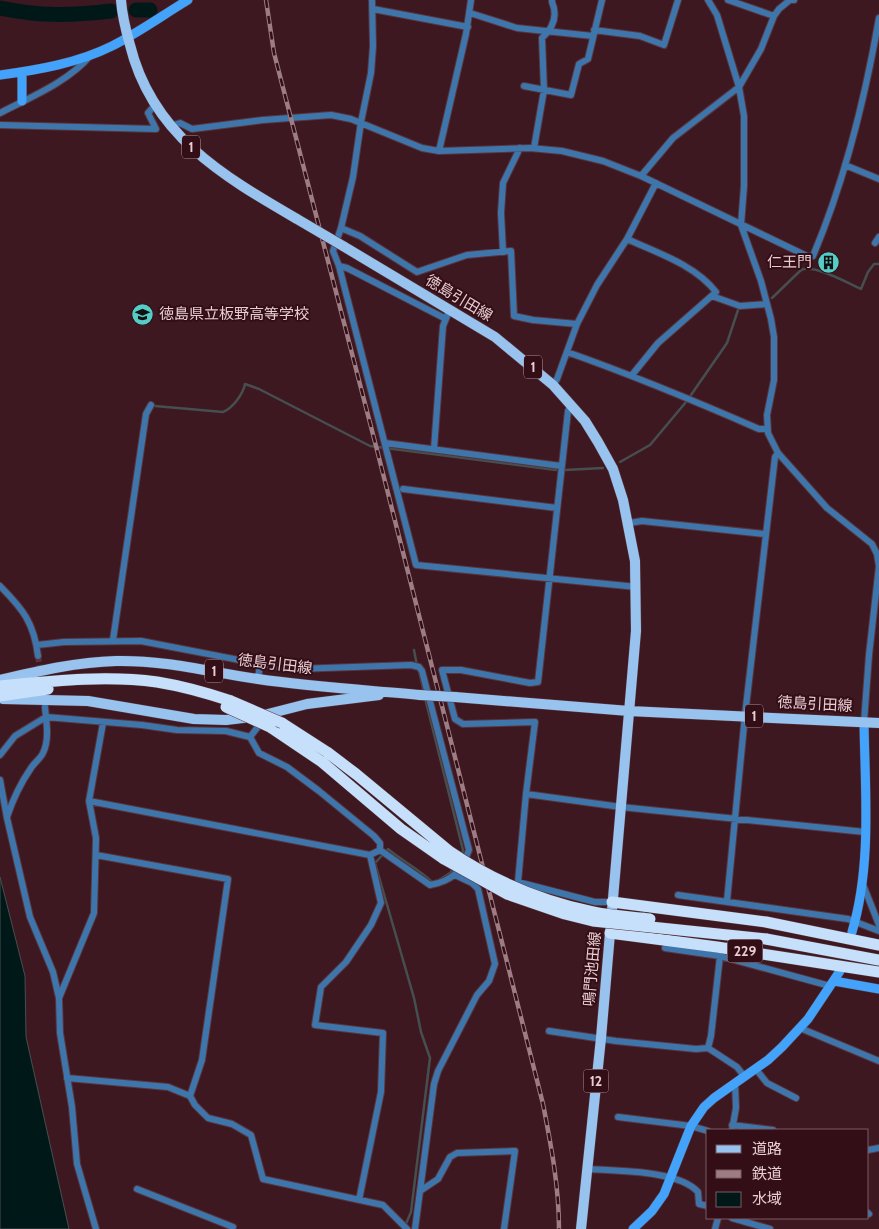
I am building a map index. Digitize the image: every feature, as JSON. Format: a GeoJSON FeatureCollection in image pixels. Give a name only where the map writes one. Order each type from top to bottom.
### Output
{"type":"FeatureCollection","features":[{"type":"Feature","properties":{"kind":"highway"},"geometry":{"type":"LineString","coordinates":[[0,686],[121,685],[228,704],[282,723],[356,774],[447,855]]}},
{"type":"Feature","properties":{"kind":"highway"},"geometry":{"type":"LineString","coordinates":[[0,698],[29,687]]}},
{"type":"Feature","properties":{"kind":"highway"},"geometry":{"type":"LineString","coordinates":[[228,704],[270,727],[322,762],[401,829],[447,855],[509,886],[594,913],[879,953]]}},
{"type":"Feature","properties":{"kind":"highway","name":"229"},"geometry":{"type":"LineString","coordinates":[[612,902],[766,922],[879,946]]}},
{"type":"Feature","properties":{"kind":"highway","name":"229"},"geometry":{"type":"LineString","coordinates":[[610,933],[879,972]]}},
{"type":"Feature","properties":{"kind":"highway"},"geometry":{"type":"LineString","coordinates":[[766,936],[879,960]]}},
{"type":"Feature","properties":{"kind":"main road","name":"徳島引田線"},"geometry":{"type":"LineString","coordinates":[[121,0],[134,62],[146,90],[170,126],[194,150],[218,170],[250,191],[343,246],[448,314],[495,337],[553,385],[585,421],[613,469],[629,523],[635,561],[637,587],[636,631],[629,711]]}},
{"type":"Feature","properties":{"kind":"main road","name":"徳島引田線"},"geometry":{"type":"LineString","coordinates":[[29,687],[79,665],[115,661],[154,662],[196,667],[258,679],[420,695],[629,711],[745,715],[879,723]]}},
{"type":"Feature","properties":{"kind":"main road","name":"1"},"geometry":{"type":"LineString","coordinates":[[0,680],[29,687]]}},
{"type":"Feature","properties":{"kind":"main road","name":"徳島引田線"},"geometry":{"type":"LineString","coordinates":[[29,687],[88,701],[194,719],[226,720],[260,716],[307,704],[400,693]]}},
{"type":"Feature","properties":{"kind":"main road","name":"鳴門池田線"},"geometry":{"type":"LineString","coordinates":[[581,1229],[610,933],[629,711]]}},
{"type":"Feature","properties":{"kind":"street"},"geometry":{"type":"LineString","coordinates":[[0,74],[49,67],[92,54],[128,37],[188,0]]}},
{"type":"Feature","properties":{"kind":"street"},"geometry":{"type":"LineString","coordinates":[[372,0],[373,46],[371,73],[360,122],[353,177],[341,228],[333,251],[339,266],[416,565],[637,587]]}},
{"type":"Feature","properties":{"kind":"street"},"geometry":{"type":"LineString","coordinates":[[439,151],[468,27],[471,0]]}},
{"type":"Feature","properties":{"kind":"street"},"geometry":{"type":"LineString","coordinates":[[534,148],[544,90],[542,38],[550,30],[556,12],[552,0]]}},
{"type":"Feature","properties":{"kind":"street"},"geometry":{"type":"LineString","coordinates":[[524,86],[571,95],[579,64],[588,59],[602,0]]}},
{"type":"Feature","properties":{"kind":"street"},"geometry":{"type":"LineString","coordinates":[[470,13],[517,28],[640,36],[664,45],[678,0]]}},
{"type":"Feature","properties":{"kind":"street"},"geometry":{"type":"LineString","coordinates":[[708,0],[716,15],[739,87],[744,116],[744,186],[741,225],[771,319],[775,354],[774,380],[767,415],[767,429],[778,453],[826,508],[872,544],[877,554],[879,566],[869,654],[864,722],[865,832],[862,881],[852,932]]}},
{"type":"Feature","properties":{"kind":"street"},"geometry":{"type":"LineString","coordinates":[[728,0],[774,16]]}},
{"type":"Feature","properties":{"kind":"street"},"geometry":{"type":"LineString","coordinates":[[641,176],[673,138],[739,87],[761,49],[774,16],[779,9],[791,0]]}},
{"type":"Feature","properties":{"kind":"street"},"geometry":{"type":"LineString","coordinates":[[373,8],[468,27]]}},
{"type":"Feature","properties":{"kind":"street"},"geometry":{"type":"LineString","coordinates":[[170,126],[180,124],[192,129],[262,120],[331,115],[351,119],[422,148],[439,151],[520,148],[562,151],[603,161],[641,176],[809,257],[813,256],[836,198],[874,49],[879,18]]}},
{"type":"Feature","properties":{"kind":"street"},"geometry":{"type":"LineString","coordinates":[[0,112],[82,67],[92,54]]}},
{"type":"Feature","properties":{"kind":"street"},"geometry":{"type":"LineString","coordinates":[[22,72],[22,101]]}},
{"type":"Feature","properties":{"kind":"street"},"geometry":{"type":"LineString","coordinates":[[0,125],[156,129],[148,113],[155,105]]}},
{"type":"Feature","properties":{"kind":"street"},"geometry":{"type":"LineString","coordinates":[[503,252],[500,213],[503,183],[520,148]]}},
{"type":"Feature","properties":{"kind":"street"},"geometry":{"type":"LineString","coordinates":[[845,165],[879,179]]}},
{"type":"Feature","properties":{"kind":"street"},"geometry":{"type":"LineString","coordinates":[[553,385],[557,379],[577,324],[597,285],[627,239],[656,183]]}},
{"type":"Feature","properties":{"kind":"street"},"geometry":{"type":"LineString","coordinates":[[341,228],[360,236],[417,272],[468,254],[511,252],[514,316],[533,320],[577,324]]}},
{"type":"Feature","properties":{"kind":"street"},"geometry":{"type":"LineString","coordinates":[[875,243],[879,237]]}},
{"type":"Feature","properties":{"kind":"street"},"geometry":{"type":"LineString","coordinates":[[627,239],[679,263],[710,284],[716,292],[658,343],[632,375]]}},
{"type":"Feature","properties":{"kind":"street"},"geometry":{"type":"LineString","coordinates":[[339,266],[448,314],[443,326],[434,449]]}},
{"type":"Feature","properties":{"kind":"street"},"geometry":{"type":"LineString","coordinates":[[712,296],[740,306],[767,304]]}},
{"type":"Feature","properties":{"kind":"street"},"geometry":{"type":"LineString","coordinates":[[567,352],[632,375],[759,429],[767,429]]}},
{"type":"Feature","properties":{"kind":"street"},"geometry":{"type":"LineString","coordinates":[[572,405],[568,411],[538,682],[530,683],[461,670],[442,670],[455,719],[462,724],[535,722],[518,882],[594,902],[612,902]]}},
{"type":"Feature","properties":{"kind":"street"},"geometry":{"type":"LineString","coordinates":[[113,640],[146,414],[151,406]]}},
{"type":"Feature","properties":{"kind":"street"},"geometry":{"type":"LineString","coordinates":[[386,446],[434,449],[562,466]]}},
{"type":"Feature","properties":{"kind":"street"},"geometry":{"type":"LineString","coordinates":[[727,901],[765,534],[774,457],[778,453]]}},
{"type":"Feature","properties":{"kind":"street"},"geometry":{"type":"LineString","coordinates":[[403,489],[557,508]]}},
{"type":"Feature","properties":{"kind":"street"},"geometry":{"type":"LineString","coordinates":[[629,523],[642,521],[765,534]]}},
{"type":"Feature","properties":{"kind":"street"},"geometry":{"type":"LineString","coordinates":[[0,586],[21,607],[28,618],[37,645],[38,656]]}},
{"type":"Feature","properties":{"kind":"street"},"geometry":{"type":"LineString","coordinates":[[37,645],[113,640],[151,642],[260,664],[296,669],[411,665],[419,667],[422,671],[432,708],[468,850],[464,862],[455,875],[443,883],[430,885],[380,850]]}},
{"type":"Feature","properties":{"kind":"street"},"geometry":{"type":"LineString","coordinates":[[258,679],[260,664]]}},
{"type":"Feature","properties":{"kind":"street"},"geometry":{"type":"LineString","coordinates":[[7,818],[20,786],[32,766],[43,753],[48,730],[45,707]]}},
{"type":"Feature","properties":{"kind":"street"},"geometry":{"type":"LineString","coordinates":[[250,737],[257,728],[260,716]]}},
{"type":"Feature","properties":{"kind":"street"},"geometry":{"type":"LineString","coordinates":[[0,755],[15,736],[46,717],[142,725],[177,730],[226,731],[250,737],[259,753],[287,768],[313,786],[374,836],[380,843],[380,850]]}},
{"type":"Feature","properties":{"kind":"street"},"geometry":{"type":"LineString","coordinates":[[59,998],[94,913],[96,838],[89,801],[103,723]]}},
{"type":"Feature","properties":{"kind":"street"},"geometry":{"type":"LineString","coordinates":[[0,780],[30,917],[53,972],[59,998],[60,1033],[72,1107],[77,1164],[96,1229]]}},
{"type":"Feature","properties":{"kind":"street"},"geometry":{"type":"LineString","coordinates":[[526,794],[621,807],[865,832]]}},
{"type":"Feature","properties":{"kind":"street"},"geometry":{"type":"LineString","coordinates":[[89,801],[370,855],[380,850]]}},
{"type":"Feature","properties":{"kind":"street"},"geometry":{"type":"LineString","coordinates":[[96,855],[228,879],[202,1060],[190,1096]]}},
{"type":"Feature","properties":{"kind":"street"},"geometry":{"type":"LineString","coordinates":[[359,1200],[381,1092],[383,1033],[315,1025],[321,987],[346,962],[371,924],[381,903],[370,855]]}},
{"type":"Feature","properties":{"kind":"street"},"geometry":{"type":"LineString","coordinates":[[415,1229],[434,1084],[438,1071],[473,1004],[489,981],[495,964],[478,889],[472,883],[455,875]]}},
{"type":"Feature","properties":{"kind":"street"},"geometry":{"type":"LineString","coordinates":[[862,881],[879,925]]}},
{"type":"Feature","properties":{"kind":"street"},"geometry":{"type":"LineString","coordinates":[[678,895],[848,919],[879,932]]}},
{"type":"Feature","properties":{"kind":"street"},"geometry":{"type":"LineString","coordinates":[[665,948],[720,956],[832,984],[879,989]]}},
{"type":"Feature","properties":{"kind":"street"},"geometry":{"type":"LineString","coordinates":[[708,1048],[720,956]]}},
{"type":"Feature","properties":{"kind":"street"},"geometry":{"type":"LineString","coordinates":[[633,1229],[652,1211],[664,1194],[691,1126],[704,1107],[782,1047],[800,1028],[840,971]]}},
{"type":"Feature","properties":{"kind":"street"},"geometry":{"type":"LineString","coordinates":[[800,1028],[879,1062]]}},
{"type":"Feature","properties":{"kind":"street"},"geometry":{"type":"LineString","coordinates":[[550,1031],[696,1049],[708,1048],[737,1067],[744,1076]]}},
{"type":"Feature","properties":{"kind":"street"},"geometry":{"type":"LineString","coordinates":[[755,1068],[767,1083],[796,1098]]}},
{"type":"Feature","properties":{"kind":"street"},"geometry":{"type":"LineString","coordinates":[[67,1078],[168,1087],[190,1096],[195,1106],[208,1118],[232,1124],[251,1136],[263,1179],[383,1205],[407,1229]]}},
{"type":"Feature","properties":{"kind":"street"},"geometry":{"type":"LineString","coordinates":[[735,1083],[736,1108],[732,1128],[752,1129]]}},
{"type":"Feature","properties":{"kind":"street"},"geometry":{"type":"LineString","coordinates":[[618,1117],[691,1126],[706,1130]]}},
{"type":"Feature","properties":{"kind":"street"},"geometry":{"type":"LineString","coordinates":[[420,1191],[438,1179],[450,1157],[457,1152],[515,1151],[504,1229]]}},
{"type":"Feature","properties":{"kind":"street"},"geometry":{"type":"LineString","coordinates":[[587,1169],[671,1176],[694,1187],[698,1192],[698,1204],[706,1206]]}},
{"type":"Feature","properties":{"kind":"street"},"geometry":{"type":"LineString","coordinates":[[137,1189],[235,1228]]}},
{"type":"Feature","properties":{"kind":"street"},"geometry":{"type":"LineString","coordinates":[[735,1219],[770,1229]]}},
{"type":"Feature","properties":{"kind":"water"},"geometry":{"type":"Polygon","coordinates":[[[0,877],[25,976],[26,1037],[69,1229],[0,1229],[0,877]]]}},
{"type":"Feature","properties":{"kind":"waterway"},"geometry":{"type":"LineString","coordinates":[[0,8],[29,13],[55,14],[111,11]]}},
{"type":"Feature","properties":{"kind":"waterway"},"geometry":{"type":"LineString","coordinates":[[136,10],[150,10]]}},
{"type":"Feature","properties":{"kind":"waterway"},"geometry":{"type":"LineString","coordinates":[[772,298],[801,270],[807,269],[822,272],[861,289],[868,272],[874,264],[879,264]]}},
{"type":"Feature","properties":{"kind":"waterway"},"geometry":{"type":"LineString","coordinates":[[691,395],[727,343],[738,310]]}},
{"type":"Feature","properties":{"kind":"waterway"},"geometry":{"type":"LineString","coordinates":[[155,406],[223,412],[237,400],[245,384],[259,389],[370,446],[556,470]]}},
{"type":"Feature","properties":{"kind":"waterway"},"geometry":{"type":"LineString","coordinates":[[620,462],[650,445],[686,402]]}},
{"type":"Feature","properties":{"kind":"waterway"},"geometry":{"type":"LineString","coordinates":[[565,470],[603,468]]}},
{"type":"Feature","properties":{"kind":"waterway"},"geometry":{"type":"LineString","coordinates":[[414,650],[417,666]]}},
{"type":"Feature","properties":{"kind":"waterway"},"geometry":{"type":"LineString","coordinates":[[419,671],[424,692]]}},
{"type":"Feature","properties":{"kind":"waterway"},"geometry":{"type":"LineString","coordinates":[[425,698],[463,850],[462,855]]}},
{"type":"Feature","properties":{"kind":"waterway"},"geometry":{"type":"LineString","coordinates":[[405,1226],[411,1212],[430,1058],[421,1032],[414,998],[375,863],[388,849],[434,882]]}},
{"type":"Feature","properties":{"kind":"waterway"},"geometry":{"type":"LineString","coordinates":[[439,880],[454,868]]}},
{"type":"Feature","properties":{"kind":"tunnel"},"geometry":{"type":"LineString","coordinates":[[38,656],[41,675]]}},
{"type":"Feature","properties":{"kind":"railway"},"geometry":{"type":"LineString","coordinates":[[266,0],[274,53],[543,1104],[556,1181],[559,1229]]}},
{"type":"Feature","properties":{"kind":"place","name":"仁王門"},"geometry":{"type":"Point","coordinates":[828,262]}},
{"type":"Feature","properties":{"kind":"place","name":"徳島県立板野高等学校"},"geometry":{"type":"Point","coordinates":[143,314]}}]}
